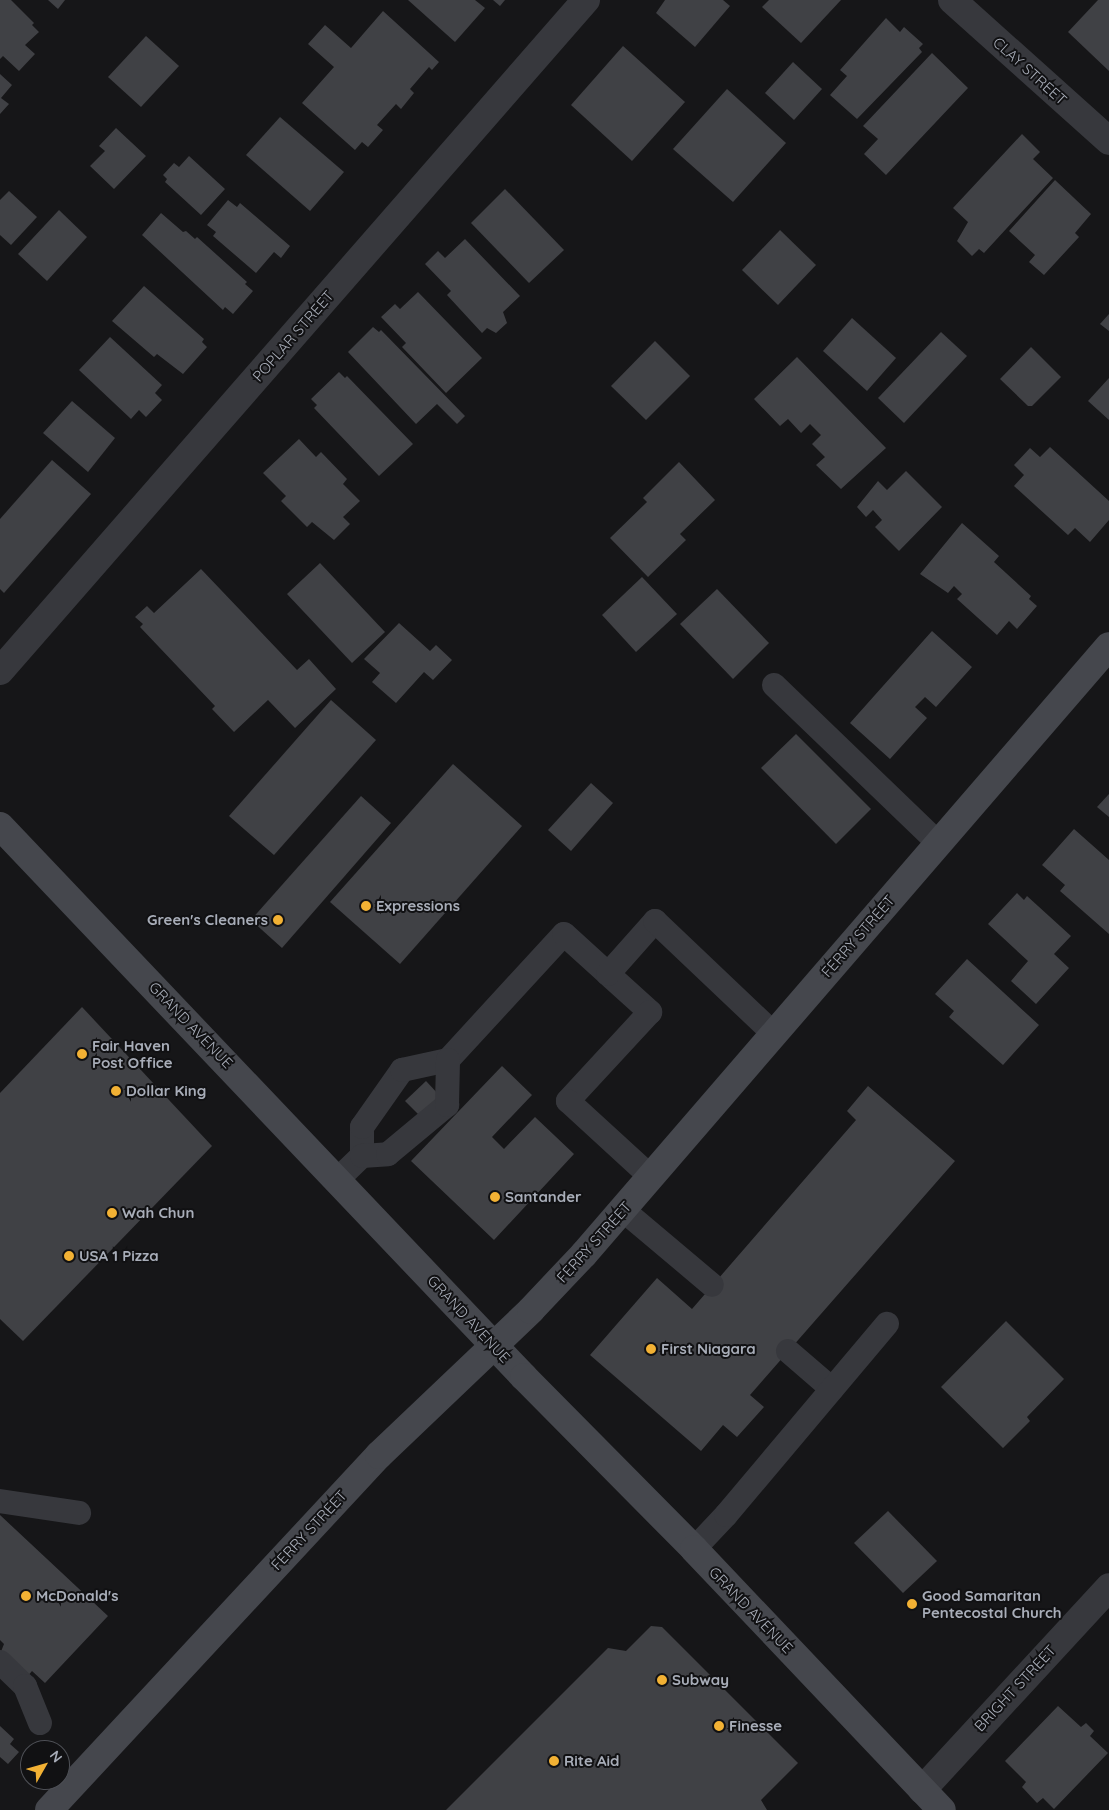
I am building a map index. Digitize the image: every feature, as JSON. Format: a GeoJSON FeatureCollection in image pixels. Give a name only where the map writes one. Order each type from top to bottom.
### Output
{"type":"FeatureCollection","features":[{"type":"Feature","properties":{"kind":"main road","name":"FERRY STREET"},"geometry":{"type":"LineString","coordinates":[[48,1810],[379,1455],[494,1345],[584,1254],[1109,646]]}},
{"type":"Feature","properties":{"kind":"main road","name":"GRAND AVENUE"},"geometry":{"type":"LineString","coordinates":[[0,826],[494,1345],[694,1549],[942,1810]]}},
{"type":"Feature","properties":{"kind":"street","name":"POPLAR STREET"},"geometry":{"type":"LineString","coordinates":[[0,671],[586,0]]}},
{"type":"Feature","properties":{"kind":"street","name":"CLAY STREET"},"geometry":{"type":"LineString","coordinates":[[952,0],[1109,141]]}},
{"type":"Feature","properties":{"kind":"street","name":"BRIGHT STREET"},"geometry":{"type":"LineString","coordinates":[[922,1790],[1109,1587]]}},
{"type":"Feature","properties":{"kind":"lane"},"geometry":{"type":"LineString","coordinates":[[774,685],[938,843]]}},
{"type":"Feature","properties":{"kind":"lane"},"geometry":{"type":"LineString","coordinates":[[608,974],[655,921],[774,1034]]}},
{"type":"Feature","properties":{"kind":"lane"},"geometry":{"type":"LineString","coordinates":[[362,1156],[362,1128],[402,1070],[448,1060],[564,934],[650,1012],[568,1101],[651,1177]]}},
{"type":"Feature","properties":{"kind":"lane"},"geometry":{"type":"LineString","coordinates":[[337,1180],[362,1156],[388,1154],[446,1105],[448,1060]]}},
{"type":"Feature","properties":{"kind":"lane"},"geometry":{"type":"LineString","coordinates":[[623,1210],[712,1285]]}},
{"type":"Feature","properties":{"kind":"lane"},"geometry":{"type":"LineString","coordinates":[[694,1549],[726,1515],[887,1324]]}},
{"type":"Feature","properties":{"kind":"lane"},"geometry":{"type":"LineString","coordinates":[[788,1351],[832,1389]]}},
{"type":"Feature","properties":{"kind":"lane"},"geometry":{"type":"LineString","coordinates":[[0,1501],[79,1513]]}},
{"type":"Feature","properties":{"kind":"lane"},"geometry":{"type":"LineString","coordinates":[[0,1662],[25,1686],[40,1723]]}},
{"type":"Feature","properties":{"kind":"building"},"geometry":{"type":"Polygon","coordinates":[[[0,0],[11,0],[34,23],[32,25],[39,32],[25,45],[35,54],[19,71],[3,56],[0,59],[0,0]]]}},
{"type":"Feature","properties":{"kind":"building"},"geometry":{"type":"Polygon","coordinates":[[[48,0],[65,0],[58,9],[48,0]]]}},
{"type":"Feature","properties":{"kind":"building"},"geometry":{"type":"Polygon","coordinates":[[[408,0],[475,0],[485,8],[455,42],[408,0]]]}},
{"type":"Feature","properties":{"kind":"building"},"geometry":{"type":"Polygon","coordinates":[[[493,0],[505,0],[500,6],[493,0]]]}},
{"type":"Feature","properties":{"kind":"building"},"geometry":{"type":"Polygon","coordinates":[[[665,0],[723,0],[730,6],[695,47],[656,13],[665,0]]]}},
{"type":"Feature","properties":{"kind":"building"},"geometry":{"type":"Polygon","coordinates":[[[769,0],[841,0],[801,43],[762,7],[769,0]]]}},
{"type":"Feature","properties":{"kind":"building"},"geometry":{"type":"Polygon","coordinates":[[[1098,0],[1109,0],[1109,71],[1068,32],[1098,0]]]}},
{"type":"Feature","properties":{"kind":"building"},"geometry":{"type":"Polygon","coordinates":[[[383,11],[439,62],[432,70],[429,67],[410,89],[414,93],[401,109],[396,104],[377,125],[383,130],[368,147],[362,142],[355,150],[302,103],[334,67],[308,44],[325,25],[351,48],[383,11]]]}},
{"type":"Feature","properties":{"kind":"building"},"geometry":{"type":"Polygon","coordinates":[[[886,18],[900,32],[904,27],[923,44],[919,48],[922,52],[857,119],[830,95],[847,76],[840,70],[886,18]]]}},
{"type":"Feature","properties":{"kind":"building"},"geometry":{"type":"Polygon","coordinates":[[[146,36],[179,66],[141,107],[108,77],[146,36]]]}},
{"type":"Feature","properties":{"kind":"building"},"geometry":{"type":"Polygon","coordinates":[[[623,46],[685,102],[632,161],[571,105],[623,46]]]}},
{"type":"Feature","properties":{"kind":"building"},"geometry":{"type":"Polygon","coordinates":[[[932,53],[968,88],[886,175],[864,154],[878,139],[863,126],[932,53]]]}},
{"type":"Feature","properties":{"kind":"building"},"geometry":{"type":"Polygon","coordinates":[[[793,62],[822,89],[794,120],[765,93],[793,62]]]}},
{"type":"Feature","properties":{"kind":"building"},"geometry":{"type":"Polygon","coordinates":[[[0,74],[12,85],[1,98],[9,104],[0,114],[0,74]]]}},
{"type":"Feature","properties":{"kind":"building"},"geometry":{"type":"Polygon","coordinates":[[[727,89],[786,143],[733,202],[673,149],[727,89]]]}},
{"type":"Feature","properties":{"kind":"building"},"geometry":{"type":"Polygon","coordinates":[[[280,117],[344,172],[310,211],[246,155],[280,117]]]}},
{"type":"Feature","properties":{"kind":"building"},"geometry":{"type":"Polygon","coordinates":[[[116,128],[146,156],[114,189],[90,166],[105,151],[99,146],[116,128]]]}},
{"type":"Feature","properties":{"kind":"building"},"geometry":{"type":"Polygon","coordinates":[[[1022,134],[1040,152],[1033,159],[1053,178],[984,253],[979,249],[972,256],[957,241],[968,222],[953,208],[1022,134]]]}},
{"type":"Feature","properties":{"kind":"building"},"geometry":{"type":"Polygon","coordinates":[[[189,156],[225,189],[201,215],[165,182],[167,179],[163,175],[174,163],[179,167],[189,156]]]}},
{"type":"Feature","properties":{"kind":"building"},"geometry":{"type":"Polygon","coordinates":[[[1055,180],[1091,214],[1075,233],[1079,237],[1044,275],[1029,262],[1035,255],[1009,231],[1055,180]]]}},
{"type":"Feature","properties":{"kind":"building"},"geometry":{"type":"Polygon","coordinates":[[[505,189],[564,250],[529,283],[471,223],[505,189]]]}},
{"type":"Feature","properties":{"kind":"building"},"geometry":{"type":"Polygon","coordinates":[[[9,191],[37,217],[11,245],[0,235],[0,200],[9,191]]]}},
{"type":"Feature","properties":{"kind":"building"},"geometry":{"type":"Polygon","coordinates":[[[228,200],[237,207],[240,203],[290,246],[281,258],[274,252],[256,273],[213,236],[216,232],[207,225],[228,200]]]}},
{"type":"Feature","properties":{"kind":"building"},"geometry":{"type":"Polygon","coordinates":[[[59,210],[87,237],[47,281],[18,254],[59,210]]]}},
{"type":"Feature","properties":{"kind":"building"},"geometry":{"type":"Polygon","coordinates":[[[161,213],[183,232],[186,231],[195,239],[197,237],[247,282],[245,284],[253,291],[233,314],[225,307],[223,310],[142,235],[161,213]]]}},
{"type":"Feature","properties":{"kind":"building"},"geometry":{"type":"Polygon","coordinates":[[[780,230],[816,265],[778,305],[742,270],[780,230]]]}},
{"type":"Feature","properties":{"kind":"building"},"geometry":{"type":"Polygon","coordinates":[[[465,239],[520,296],[503,312],[507,323],[496,333],[487,328],[482,333],[447,295],[451,291],[425,264],[438,251],[445,258],[465,239]]]}},
{"type":"Feature","properties":{"kind":"building"},"geometry":{"type":"Polygon","coordinates":[[[144,286],[204,339],[202,342],[207,347],[183,374],[157,354],[154,357],[112,321],[144,286]]]}},
{"type":"Feature","properties":{"kind":"building"},"geometry":{"type":"Polygon","coordinates":[[[418,292],[482,358],[446,393],[402,347],[406,343],[381,317],[395,304],[400,309],[418,292]]]}},
{"type":"Feature","properties":{"kind":"building"},"geometry":{"type":"Polygon","coordinates":[[[1109,314],[1109,331],[1100,324],[1109,314]]]}},
{"type":"Feature","properties":{"kind":"building"},"geometry":{"type":"Polygon","coordinates":[[[852,318],[896,358],[867,391],[823,351],[852,318]]]}},
{"type":"Feature","properties":{"kind":"building"},"geometry":{"type":"Polygon","coordinates":[[[373,327],[379,332],[381,330],[465,416],[457,424],[437,404],[416,424],[348,352],[373,327]]]}},
{"type":"Feature","properties":{"kind":"building"},"geometry":{"type":"Polygon","coordinates":[[[941,332],[967,356],[904,423],[878,398],[941,332]]]}},
{"type":"Feature","properties":{"kind":"building"},"geometry":{"type":"Polygon","coordinates":[[[110,337],[162,385],[155,393],[162,400],[146,417],[139,410],[131,419],[79,370],[110,337]]]}},
{"type":"Feature","properties":{"kind":"building"},"geometry":{"type":"Polygon","coordinates":[[[655,341],[690,376],[646,420],[611,386],[655,341]]]}},
{"type":"Feature","properties":{"kind":"building"},"geometry":{"type":"Polygon","coordinates":[[[1031,347],[1061,377],[1032,406],[1028,406],[1000,379],[1031,347]]]}},
{"type":"Feature","properties":{"kind":"building"},"geometry":{"type":"Polygon","coordinates":[[[797,357],[886,448],[841,489],[816,465],[825,457],[812,444],[821,435],[810,424],[801,433],[788,419],[780,426],[754,399],[797,357]]]}},
{"type":"Feature","properties":{"kind":"building"},"geometry":{"type":"Polygon","coordinates":[[[339,372],[345,378],[347,376],[413,444],[379,476],[314,408],[317,405],[311,399],[339,372]]]}},
{"type":"Feature","properties":{"kind":"building"},"geometry":{"type":"Polygon","coordinates":[[[1109,378],[1109,420],[1088,401],[1109,378]]]}},
{"type":"Feature","properties":{"kind":"building"},"geometry":{"type":"Polygon","coordinates":[[[72,401],[115,438],[88,472],[43,433],[72,401]]]}},
{"type":"Feature","properties":{"kind":"building"},"geometry":{"type":"Polygon","coordinates":[[[299,439],[316,457],[321,452],[347,479],[343,484],[360,501],[343,517],[350,524],[334,540],[312,522],[307,527],[281,501],[286,496],[263,473],[299,439]]]}},
{"type":"Feature","properties":{"kind":"building"},"geometry":{"type":"Polygon","coordinates":[[[1050,447],[1109,501],[1109,520],[1090,542],[1075,528],[1068,535],[1014,486],[1024,475],[1014,465],[1030,448],[1040,457],[1050,447]]]}},
{"type":"Feature","properties":{"kind":"building"},"geometry":{"type":"Polygon","coordinates":[[[52,460],[91,494],[4,593],[0,589],[0,519],[52,460]]]}},
{"type":"Feature","properties":{"kind":"building"},"geometry":{"type":"Polygon","coordinates":[[[679,462],[715,500],[680,534],[686,540],[648,577],[610,538],[647,502],[643,498],[679,462]]]}},
{"type":"Feature","properties":{"kind":"building"},"geometry":{"type":"Polygon","coordinates":[[[906,471],[942,507],[899,551],[875,527],[882,520],[873,510],[866,517],[857,507],[878,481],[887,490],[906,471]]]}},
{"type":"Feature","properties":{"kind":"building"},"geometry":{"type":"Polygon","coordinates":[[[962,523],[999,556],[994,562],[1031,596],[1029,599],[1037,606],[1017,629],[1009,621],[997,635],[957,599],[962,594],[954,586],[948,593],[920,574],[962,523]]]}},
{"type":"Feature","properties":{"kind":"building"},"geometry":{"type":"Polygon","coordinates":[[[320,563],[385,632],[352,663],[287,594],[320,563]]]}},
{"type":"Feature","properties":{"kind":"building"},"geometry":{"type":"Polygon","coordinates":[[[201,569],[297,670],[309,659],[336,689],[295,728],[268,700],[234,732],[212,709],[215,706],[140,627],[143,624],[135,617],[147,606],[154,613],[201,569]]]}},
{"type":"Feature","properties":{"kind":"building"},"geometry":{"type":"Polygon","coordinates":[[[642,577],[677,614],[636,652],[602,615],[642,577]]]}},
{"type":"Feature","properties":{"kind":"building"},"geometry":{"type":"Polygon","coordinates":[[[717,589],[769,643],[733,679],[680,624],[717,589]]]}},
{"type":"Feature","properties":{"kind":"building"},"geometry":{"type":"Polygon","coordinates":[[[399,623],[430,651],[436,645],[452,660],[433,680],[424,672],[396,703],[372,682],[380,673],[364,659],[399,623]]]}},
{"type":"Feature","properties":{"kind":"building"},"geometry":{"type":"Polygon","coordinates":[[[932,631],[972,667],[936,707],[925,697],[915,707],[927,718],[890,759],[850,723],[932,631]]]}},
{"type":"Feature","properties":{"kind":"building"},"geometry":{"type":"Polygon","coordinates":[[[331,700],[376,740],[274,855],[229,816],[331,700]]]}},
{"type":"Feature","properties":{"kind":"building"},"geometry":{"type":"Polygon","coordinates":[[[796,734],[871,809],[836,844],[761,768],[796,734]]]}},
{"type":"Feature","properties":{"kind":"building"},"geometry":{"type":"Polygon","coordinates":[[[453,764],[522,826],[400,964],[330,902],[453,764]]]}},
{"type":"Feature","properties":{"kind":"building"},"geometry":{"type":"Polygon","coordinates":[[[591,783],[613,803],[571,851],[548,830],[591,783]]]}},
{"type":"Feature","properties":{"kind":"building"},"geometry":{"type":"Polygon","coordinates":[[[1109,794],[1109,817],[1097,807],[1109,794]]]}},
{"type":"Feature","properties":{"kind":"building"},"geometry":{"type":"Polygon","coordinates":[[[361,796],[391,823],[282,948],[251,920],[361,796]]]}},
{"type":"Feature","properties":{"kind":"building"},"geometry":{"type":"Polygon","coordinates":[[[1074,829],[1109,860],[1109,934],[1060,891],[1065,885],[1042,865],[1074,829]]]}},
{"type":"Feature","properties":{"kind":"building"},"geometry":{"type":"Polygon","coordinates":[[[1017,893],[1024,900],[1027,896],[1071,936],[1054,954],[1069,968],[1036,1004],[1011,981],[1028,961],[988,924],[1017,893]]]}},
{"type":"Feature","properties":{"kind":"building"},"geometry":{"type":"Polygon","coordinates":[[[967,959],[1039,1025],[1003,1065],[949,1017],[954,1011],[935,994],[967,959]]]}},
{"type":"Feature","properties":{"kind":"building"},"geometry":{"type":"Polygon","coordinates":[[[82,1007],[212,1146],[23,1341],[0,1319],[0,1093],[82,1007]]]}},
{"type":"Feature","properties":{"kind":"building"},"geometry":{"type":"Polygon","coordinates":[[[502,1066],[532,1095],[492,1137],[504,1149],[535,1117],[574,1154],[494,1240],[411,1161],[502,1066]]]}},
{"type":"Feature","properties":{"kind":"building"},"geometry":{"type":"Polygon","coordinates":[[[426,1081],[440,1096],[420,1116],[405,1101],[426,1081]]]}},
{"type":"Feature","properties":{"kind":"building"},"geometry":{"type":"Polygon","coordinates":[[[868,1086],[955,1161],[750,1395],[764,1407],[737,1437],[723,1425],[701,1451],[590,1355],[657,1278],[692,1309],[856,1120],[847,1111],[868,1086]]]}},
{"type":"Feature","properties":{"kind":"building"},"geometry":{"type":"Polygon","coordinates":[[[1006,1321],[1064,1379],[1027,1417],[1030,1421],[1003,1448],[941,1387],[1006,1321]]]}},
{"type":"Feature","properties":{"kind":"building"},"geometry":{"type":"Polygon","coordinates":[[[888,1511],[937,1561],[903,1593],[854,1543],[888,1511]]]}},
{"type":"Feature","properties":{"kind":"building"},"geometry":{"type":"Polygon","coordinates":[[[0,1515],[108,1616],[45,1683],[32,1671],[26,1678],[0,1654],[4,1644],[0,1640],[0,1515]]]}},
{"type":"Feature","properties":{"kind":"building"},"geometry":{"type":"Polygon","coordinates":[[[651,1626],[662,1627],[798,1763],[761,1800],[767,1810],[446,1810],[608,1648],[626,1651],[651,1626]]]}},
{"type":"Feature","properties":{"kind":"building"},"geometry":{"type":"Polygon","coordinates":[[[1058,1706],[1081,1727],[1086,1723],[1094,1731],[1090,1736],[1108,1753],[1054,1809],[1043,1798],[1037,1803],[1022,1787],[1026,1782],[1005,1761],[1058,1706]]]}},
{"type":"Feature","properties":{"kind":"building"},"geometry":{"type":"Polygon","coordinates":[[[0,1726],[14,1739],[10,1744],[19,1752],[8,1764],[0,1757],[0,1726]]]}},
{"type":"Feature","properties":{"kind":"place","name":"Expressions"},"geometry":{"type":"Point","coordinates":[366,906]}},
{"type":"Feature","properties":{"kind":"place","name":"Green's Cleaners"},"geometry":{"type":"Point","coordinates":[278,920]}},
{"type":"Feature","properties":{"kind":"place","name":"Fair Haven Post Office"},"geometry":{"type":"Point","coordinates":[82,1054]}},
{"type":"Feature","properties":{"kind":"place","name":"Dollar King"},"geometry":{"type":"Point","coordinates":[116,1091]}},
{"type":"Feature","properties":{"kind":"place","name":"Santander"},"geometry":{"type":"Point","coordinates":[495,1197]}},
{"type":"Feature","properties":{"kind":"place","name":"Wah Chun"},"geometry":{"type":"Point","coordinates":[112,1213]}},
{"type":"Feature","properties":{"kind":"place","name":"USA 1 Pizza"},"geometry":{"type":"Point","coordinates":[69,1256]}},
{"type":"Feature","properties":{"kind":"place","name":"First Niagara"},"geometry":{"type":"Point","coordinates":[651,1349]}},
{"type":"Feature","properties":{"kind":"place","name":"McDonald's"},"geometry":{"type":"Point","coordinates":[26,1596]}},
{"type":"Feature","properties":{"kind":"place","name":"Good Samaritan Pentecostal Church"},"geometry":{"type":"Point","coordinates":[912,1604]}},
{"type":"Feature","properties":{"kind":"place","name":"Subway"},"geometry":{"type":"Point","coordinates":[662,1680]}},
{"type":"Feature","properties":{"kind":"place","name":"Finesse"},"geometry":{"type":"Point","coordinates":[719,1726]}},
{"type":"Feature","properties":{"kind":"place","name":"Rite Aid"},"geometry":{"type":"Point","coordinates":[554,1761]}}]}
